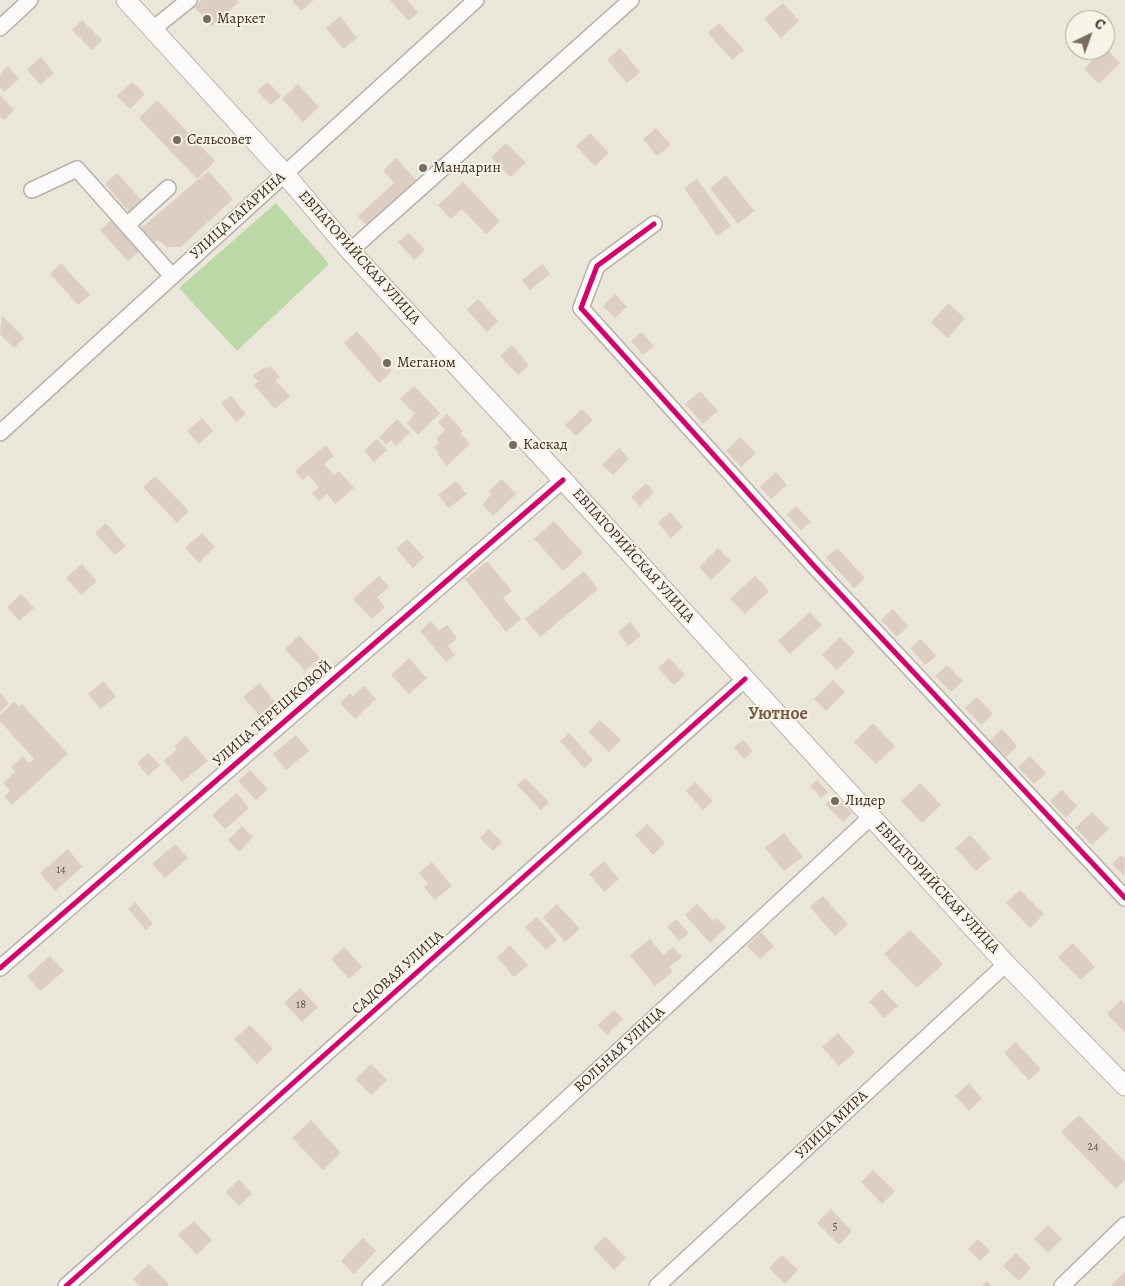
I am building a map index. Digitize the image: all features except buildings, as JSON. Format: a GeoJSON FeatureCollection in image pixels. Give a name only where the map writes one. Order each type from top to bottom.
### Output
{"type":"FeatureCollection","features":[{"type":"Feature","properties":{"kind":"main road","name":"ЕВПАТОРИЙСКАЯ УЛИЦА"},"geometry":{"type":"LineString","coordinates":[[126,0],[284,174],[350,251],[563,480],[1006,964],[1125,1086]]}},
{"type":"Feature","properties":{"kind":"street"},"geometry":{"type":"LineString","coordinates":[[0,28],[30,0]]}},
{"type":"Feature","properties":{"kind":"street"},"geometry":{"type":"LineString","coordinates":[[153,29],[189,0]]}},
{"type":"Feature","properties":{"kind":"street","name":"УЛИЦА ГАГАРИНА"},"geometry":{"type":"LineString","coordinates":[[0,433],[476,0]]}},
{"type":"Feature","properties":{"kind":"street"},"geometry":{"type":"LineString","coordinates":[[350,251],[631,0]]}},
{"type":"Feature","properties":{"kind":"street"},"geometry":{"type":"LineString","coordinates":[[32,190],[77,169],[172,276]]}},
{"type":"Feature","properties":{"kind":"street"},"geometry":{"type":"LineString","coordinates":[[127,225],[168,188]]}},
{"type":"Feature","properties":{"kind":"street"},"geometry":{"type":"LineString","coordinates":[[654,224],[597,266],[581,308],[815,567],[1125,898]]}},
{"type":"Feature","properties":{"kind":"street","name":"УЛИЦА ТЕРЕШКОВОЙ"},"geometry":{"type":"LineString","coordinates":[[0,968],[563,480]]}},
{"type":"Feature","properties":{"kind":"street","name":"САДОВАЯ УЛИЦА"},"geometry":{"type":"LineString","coordinates":[[66,1286],[745,679]]}},
{"type":"Feature","properties":{"kind":"street","name":"ВОЛЬНАЯ УЛИЦА"},"geometry":{"type":"LineString","coordinates":[[370,1286],[477,1182],[872,816]]}},
{"type":"Feature","properties":{"kind":"street","name":"УЛИЦА МИРА"},"geometry":{"type":"LineString","coordinates":[[657,1286],[1006,964]]}},
{"type":"Feature","properties":{"kind":"street"},"geometry":{"type":"LineString","coordinates":[[1062,1286],[1125,1225]]}},
{"type":"Feature","properties":{"kind":"green space"},"geometry":{"type":"Polygon","coordinates":[[[276,203],[329,264],[237,351],[179,288],[276,203]]]}},
{"type":"Feature","properties":{"kind":"cycle path"},"geometry":{"type":"LineString","coordinates":[[654,224],[597,266],[581,308],[815,567],[1125,898]]}},
{"type":"Feature","properties":{"kind":"cycle path"},"geometry":{"type":"LineString","coordinates":[[0,968],[563,480]]}},
{"type":"Feature","properties":{"kind":"cycle path"},"geometry":{"type":"LineString","coordinates":[[66,1286],[745,679]]}},
{"type":"Feature","properties":{"kind":"place","name":"Маркет"},"geometry":{"type":"Point","coordinates":[207,19]}},
{"type":"Feature","properties":{"kind":"place","name":"Сельсовет"},"geometry":{"type":"Point","coordinates":[177,140]}},
{"type":"Feature","properties":{"kind":"place","name":"Мандарин"},"geometry":{"type":"Point","coordinates":[423,168]}},
{"type":"Feature","properties":{"kind":"place","name":"Меганом"},"geometry":{"type":"Point","coordinates":[387,363]}},
{"type":"Feature","properties":{"kind":"place","name":"Каскад"},"geometry":{"type":"Point","coordinates":[513,445]}},
{"type":"Feature","properties":{"kind":"place","name":"Лидер"},"geometry":{"type":"Point","coordinates":[835,801]}},
{"type":"Feature","properties":{"kind":"district","name":"Уютное"},"geometry":{"type":"Point","coordinates":[778,715]}}]}
